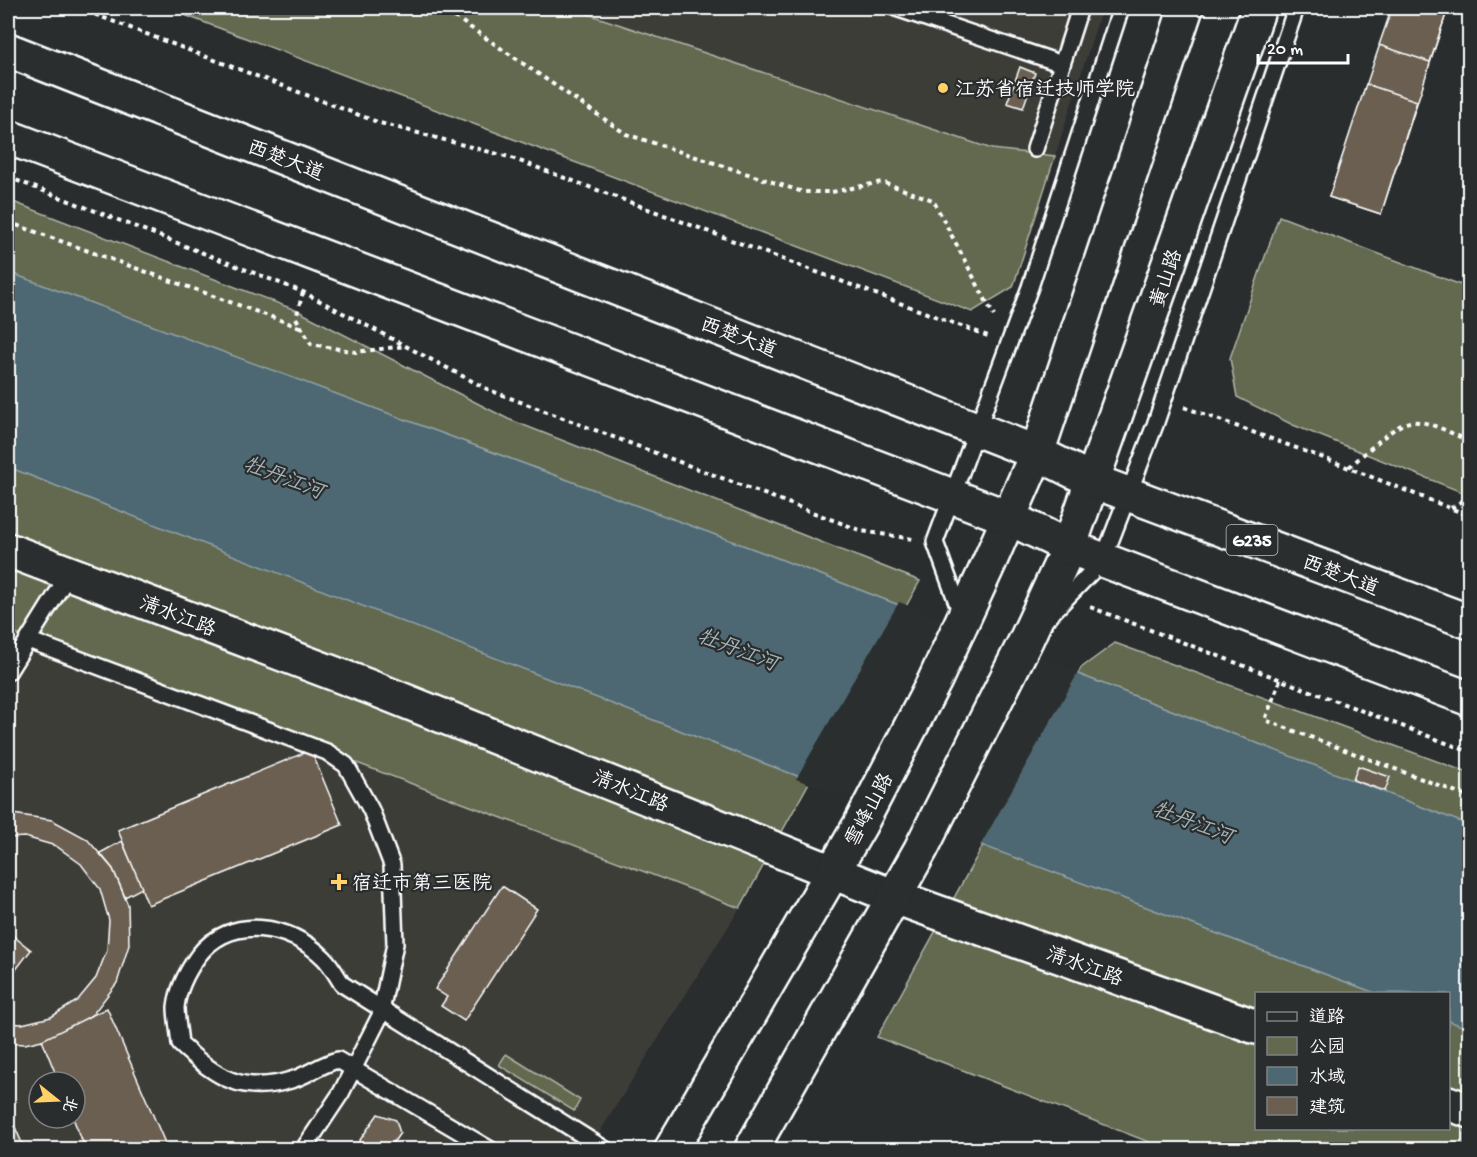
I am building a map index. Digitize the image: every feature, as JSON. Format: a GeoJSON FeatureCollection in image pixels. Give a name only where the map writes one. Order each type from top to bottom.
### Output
{"type":"FeatureCollection","features":[{"type":"Feature","properties":{"kind":"main road"},"geometry":{"type":"LineString","coordinates":[[1037,453],[1186,8]]}},
{"type":"Feature","properties":{"kind":"main road","name":"黄山路"},"geometry":{"type":"LineString","coordinates":[[1069,547],[1259,8]]}},
{"type":"Feature","properties":{"kind":"main road","name":"西楚大道"},"geometry":{"type":"LineString","coordinates":[[8,50],[1037,453],[1093,481],[1470,622]]}},
{"type":"Feature","properties":{"kind":"main road"},"geometry":{"type":"LineString","coordinates":[[8,137],[952,496],[1009,518],[1069,547],[1470,699]]}},
{"type":"Feature","properties":{"kind":"main road","name":"雪峰山路"},"geometry":{"type":"LineString","coordinates":[[671,1149],[860,825],[964,620],[1037,453]]}},
{"type":"Feature","properties":{"kind":"main road"},"geometry":{"type":"LineString","coordinates":[[751,1149],[921,849],[1026,640],[1069,547]]}},
{"type":"Feature","properties":{"kind":"main road","name":"清水江路"},"geometry":{"type":"LineString","coordinates":[[8,550],[375,689],[835,871],[895,897],[1255,1026]]}},
{"type":"Feature","properties":{"kind":"main road"},"geometry":{"type":"LineString","coordinates":[[1450,1103],[1470,1111]]}},
{"type":"Feature","properties":{"kind":"lane"},"geometry":{"type":"LineString","coordinates":[[896,8],[1062,64]]}},
{"type":"Feature","properties":{"kind":"lane"},"geometry":{"type":"LineString","coordinates":[[1035,149],[1080,8]]}},
{"type":"Feature","properties":{"kind":"lane"},"geometry":{"type":"LineString","coordinates":[[964,620],[935,542],[1009,344],[1121,8]]}},
{"type":"Feature","properties":{"kind":"lane"},"geometry":{"type":"LineString","coordinates":[[1026,640],[1103,560],[1163,400],[1296,8]]}},
{"type":"Feature","properties":{"kind":"lane"},"geometry":{"type":"LineString","coordinates":[[8,672],[69,574]]}},
{"type":"Feature","properties":{"kind":"lane"},"geometry":{"type":"LineString","coordinates":[[28,640],[327,752],[346,765],[371,810],[392,865],[395,944],[381,1010],[341,1093],[303,1149]]}},
{"type":"Feature","properties":{"kind":"lane"},"geometry":{"type":"LineString","coordinates":[[491,1149],[354,1067],[338,1060],[293,1079],[260,1087],[231,1082],[204,1067],[180,1044],[176,1006],[188,970],[205,947],[220,935],[249,928],[275,929],[305,942],[325,959],[342,984],[381,1010],[606,1149]]}},
{"type":"Feature","properties":{"kind":"path"},"geometry":{"type":"LineString","coordinates":[[78,8],[380,123],[509,157],[1009,344]]}},
{"type":"Feature","properties":{"kind":"path"},"geometry":{"type":"LineString","coordinates":[[429,8],[458,19],[626,134],[803,192],[832,192],[882,182],[933,200],[1009,344]]}},
{"type":"Feature","properties":{"kind":"path"},"geometry":{"type":"LineString","coordinates":[[8,177],[303,292],[489,390],[862,531],[935,542]]}},
{"type":"Feature","properties":{"kind":"path"},"geometry":{"type":"LineString","coordinates":[[8,222],[302,328]]}},
{"type":"Feature","properties":{"kind":"path"},"geometry":{"type":"LineString","coordinates":[[303,292],[296,318],[311,344],[356,352],[408,346]]}},
{"type":"Feature","properties":{"kind":"path"},"geometry":{"type":"LineString","coordinates":[[1163,400],[1348,467],[1470,516]]}},
{"type":"Feature","properties":{"kind":"path"},"geometry":{"type":"LineString","coordinates":[[1348,467],[1397,428],[1409,422],[1422,423],[1470,441]]}},
{"type":"Feature","properties":{"kind":"path"},"geometry":{"type":"LineString","coordinates":[[1450,508],[1470,496]]}},
{"type":"Feature","properties":{"kind":"path"},"geometry":{"type":"LineString","coordinates":[[1066,598],[1470,752]]}},
{"type":"Feature","properties":{"kind":"path"},"geometry":{"type":"LineString","coordinates":[[1280,680],[1265,720],[1470,797]]}},
{"type":"Feature","properties":{"kind":"shaded area","name":"江苏省宿迁技师学院"},"geometry":{"type":"Polygon","coordinates":[[[570,8],[1102,8],[1055,156],[992,149],[570,8]]]}},
{"type":"Feature","properties":{"kind":"shaded area","name":"宿迁市第三医院"},"geometry":{"type":"Polygon","coordinates":[[[8,631],[740,908],[589,1149],[8,1149],[8,631]]]}},
{"type":"Feature","properties":{"kind":"green space"},"geometry":{"type":"Polygon","coordinates":[[[166,8],[570,8],[992,149],[1055,156],[1013,287],[972,312],[166,8]]]}},
{"type":"Feature","properties":{"kind":"green space"},"geometry":{"type":"Polygon","coordinates":[[[8,200],[298,311],[508,419],[920,581],[740,908],[8,631],[8,200]]]}},
{"type":"Feature","properties":{"kind":"green space"},"geometry":{"type":"Polygon","coordinates":[[[1279,216],[1469,288],[1469,495],[1293,425],[1237,397],[1230,358],[1279,216]]]}},
{"type":"Feature","properties":{"kind":"green space"},"geometry":{"type":"Polygon","coordinates":[[[1115,643],[1469,773],[1469,1149],[1167,1149],[877,1037],[1081,668],[1115,643]]]}},
{"type":"Feature","properties":{"kind":"green space"},"geometry":{"type":"Polygon","coordinates":[[[506,1054],[580,1100],[574,1111],[499,1065],[506,1054]]]}},
{"type":"Feature","properties":{"kind":"water","name":"牡丹江河"},"geometry":{"type":"Polygon","coordinates":[[[8,272],[767,554],[1469,825],[1469,1029],[1450,1021],[1450,992],[1372,992],[763,763],[8,467],[8,272]]]}},
{"type":"Feature","properties":{"kind":"pier"},"geometry":{"type":"Polygon","coordinates":[[[899,602],[1079,671],[979,848],[796,779],[899,602]]]}},
{"type":"Feature","properties":{"kind":"building"},"geometry":{"type":"Polygon","coordinates":[[[1392,8],[1448,8],[1381,214],[1329,197],[1392,8]]]}},
{"type":"Feature","properties":{"kind":"building"},"geometry":{"type":"Polygon","coordinates":[[[1392,8],[1448,8],[1430,62],[1379,45],[1392,8]]]}},
{"type":"Feature","properties":{"kind":"building"},"geometry":{"type":"Polygon","coordinates":[[[1020,67],[1035,73],[1023,108],[1007,103],[1020,67]]]}},
{"type":"Feature","properties":{"kind":"building"},"geometry":{"type":"Polygon","coordinates":[[[1366,84],[1417,101],[1381,214],[1329,197],[1366,84]]]}},
{"type":"Feature","properties":{"kind":"building"},"geometry":{"type":"Polygon","coordinates":[[[311,750],[342,825],[148,905],[118,830],[311,750]]]}},
{"type":"Feature","properties":{"kind":"building"},"geometry":{"type":"Polygon","coordinates":[[[1358,766],[1390,777],[1385,791],[1353,780],[1358,766]]]}},
{"type":"Feature","properties":{"kind":"building"},"geometry":{"type":"Polygon","coordinates":[[[8,815],[52,820],[87,839],[113,869],[128,905],[129,945],[117,983],[93,1014],[59,1036],[25,1044],[8,1043],[8,1023],[22,1024],[51,1017],[77,1001],[96,978],[107,950],[109,920],[100,889],[81,864],[56,846],[25,837],[8,838],[8,815]]]}},
{"type":"Feature","properties":{"kind":"building"},"geometry":{"type":"Polygon","coordinates":[[[122,841],[142,888],[125,897],[113,869],[100,853],[122,841]]]}},
{"type":"Feature","properties":{"kind":"building"},"geometry":{"type":"Polygon","coordinates":[[[502,886],[537,909],[464,1021],[441,1006],[447,997],[435,989],[502,886]]]}},
{"type":"Feature","properties":{"kind":"building"},"geometry":{"type":"Polygon","coordinates":[[[8,932],[31,950],[8,980],[8,932]]]}},
{"type":"Feature","properties":{"kind":"building"},"geometry":{"type":"Polygon","coordinates":[[[107,1008],[168,1150],[86,1150],[78,1130],[87,1130],[87,1070],[54,1070],[42,1040],[107,1008]]]}},
{"type":"Feature","properties":{"kind":"building"},"geometry":{"type":"Polygon","coordinates":[[[8,1111],[25,1150],[8,1150],[8,1111]]]}},
{"type":"Feature","properties":{"kind":"building"},"geometry":{"type":"Polygon","coordinates":[[[378,1114],[396,1120],[400,1133],[388,1150],[353,1150],[378,1114]]]}},
{"type":"Feature","properties":{"kind":"place","name":"江苏省宿迁技师学院"},"geometry":{"type":"Point","coordinates":[943,88]}},
{"type":"Feature","properties":{"kind":"place","name":"宿迁市第三医院"},"geometry":{"type":"Point","coordinates":[339,882]}}]}
